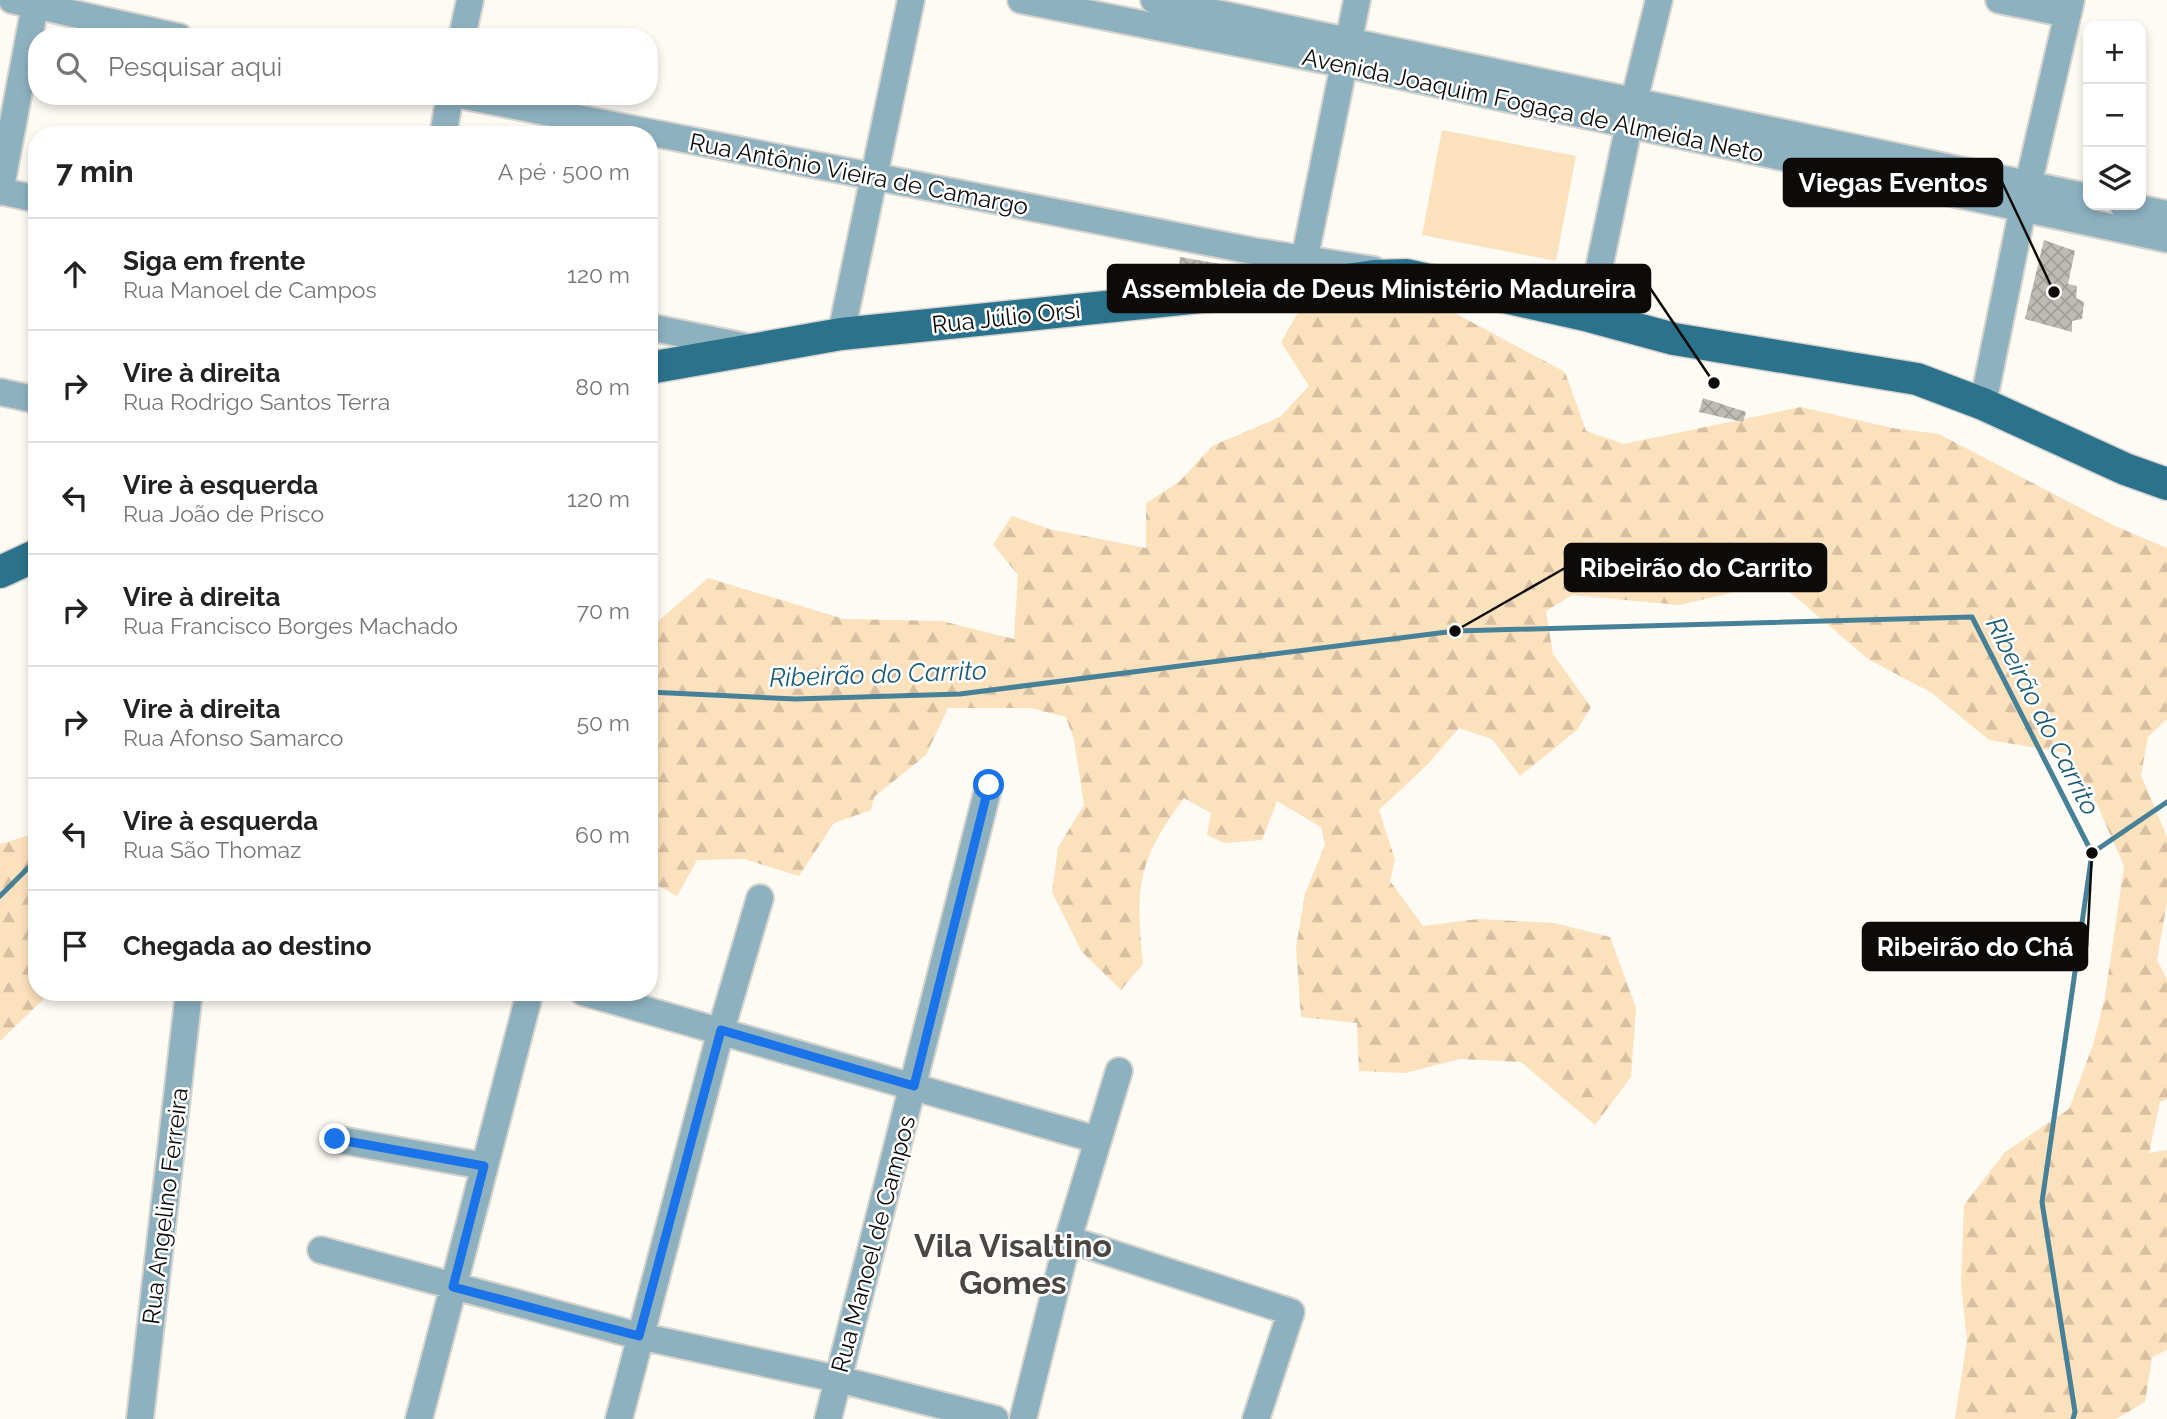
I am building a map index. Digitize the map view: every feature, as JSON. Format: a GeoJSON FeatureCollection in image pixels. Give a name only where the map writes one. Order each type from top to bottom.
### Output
{"type":"FeatureCollection","features":[{"type":"Feature","properties":{"kind":"main road","name":"Rua Júlio Orsi"},"geometry":{"type":"LineString","coordinates":[[658,366],[841,334],[1293,278],[1407,275],[1589,316],[1674,339],[1917,379],[1983,404],[2125,469],[2167,484]]}},
{"type":"Feature","properties":{"kind":"main road"},"geometry":{"type":"LineString","coordinates":[[0,572],[28,559]]}},
{"type":"Feature","properties":{"kind":"street"},"geometry":{"type":"LineString","coordinates":[[464,28],[470,0]]}},
{"type":"Feature","properties":{"kind":"street"},"geometry":{"type":"LineString","coordinates":[[841,334],[911,0]]}},
{"type":"Feature","properties":{"kind":"street","name":"Avenida Joaquim Fogaça de Almeida Neto"},"geometry":{"type":"LineString","coordinates":[[1021,0],[1346,53],[2026,196],[2167,239]]}},
{"type":"Feature","properties":{"kind":"street","name":"Avenida Joaquim Fogaça de Almeida Neto"},"geometry":{"type":"LineString","coordinates":[[1154,0],[1346,53]]}},
{"type":"Feature","properties":{"kind":"street"},"geometry":{"type":"LineString","coordinates":[[1293,278],[1357,0]]}},
{"type":"Feature","properties":{"kind":"street"},"geometry":{"type":"LineString","coordinates":[[1589,316],[1659,0]]}},
{"type":"Feature","properties":{"kind":"street"},"geometry":{"type":"LineString","coordinates":[[1983,404],[2069,7],[1999,0]]}},
{"type":"Feature","properties":{"kind":"street"},"geometry":{"type":"LineString","coordinates":[[28,197],[0,191],[28,2],[140,28]]}},
{"type":"Feature","properties":{"kind":"street"},"geometry":{"type":"LineString","coordinates":[[445,126],[448,105]]}},
{"type":"Feature","properties":{"kind":"street","name":"Rua Antônio Vieira de Camargo"},"geometry":{"type":"LineString","coordinates":[[510,105],[616,126]]}},
{"type":"Feature","properties":{"kind":"street","name":"Rua Antônio Vieira de Camargo"},"geometry":{"type":"LineString","coordinates":[[658,134],[1254,251],[1293,278]]}},
{"type":"Feature","properties":{"kind":"street","name":"Avenida Joaquim Fogaça de Almeida Neto"},"geometry":{"type":"LineString","coordinates":[[2026,196],[2083,197]]}},
{"type":"Feature","properties":{"kind":"street"},"geometry":{"type":"LineString","coordinates":[[2146,210],[2167,214]]}},
{"type":"Feature","properties":{"kind":"street"},"geometry":{"type":"LineString","coordinates":[[658,329],[757,350]]}},
{"type":"Feature","properties":{"kind":"street"},"geometry":{"type":"LineString","coordinates":[[0,392],[28,398]]}},
{"type":"Feature","properties":{"kind":"street","name":"Rua Manoel de Campos"},"geometry":{"type":"LineString","coordinates":[[828,1419],[989,785]]}},
{"type":"Feature","properties":{"kind":"street"},"geometry":{"type":"LineString","coordinates":[[619,1419],[721,1030],[760,898]]}},
{"type":"Feature","properties":{"kind":"street","name":"Rua Angelino Ferreira"},"geometry":{"type":"LineString","coordinates":[[140,1419],[188,1001]]}},
{"type":"Feature","properties":{"kind":"street"},"geometry":{"type":"LineString","coordinates":[[419,1419],[528,1001]]}},
{"type":"Feature","properties":{"kind":"street"},"geometry":{"type":"LineString","coordinates":[[616,1001],[1098,1140]]}},
{"type":"Feature","properties":{"kind":"street"},"geometry":{"type":"LineString","coordinates":[[1023,1419],[1068,1238],[1119,1071]]}},
{"type":"Feature","properties":{"kind":"street"},"geometry":{"type":"LineString","coordinates":[[335,1139],[484,1166]]}},
{"type":"Feature","properties":{"kind":"street"},"geometry":{"type":"LineString","coordinates":[[1068,1238],[1291,1312],[1256,1419]]}},
{"type":"Feature","properties":{"kind":"street"},"geometry":{"type":"LineString","coordinates":[[321,1250],[639,1336],[838,1379],[995,1419]]}},
{"type":"Feature","properties":{"kind":"green space"},"geometry":{"type":"Polygon","coordinates":[[[1442,130],[1576,156],[1556,261],[1422,235],[1442,130]]]}},
{"type":"Feature","properties":{"kind":"green space"},"geometry":{"type":"Polygon","coordinates":[[[1360,298],[1436,303],[1565,372],[1586,431],[1624,444],[1801,407],[1892,428],[1939,434],[2113,525],[2167,548],[2167,719],[2148,737],[2141,775],[2167,837],[2167,902],[2157,960],[2167,979],[2167,1099],[2160,1102],[2149,1153],[2167,1150],[2167,1350],[2152,1357],[2145,1402],[2116,1419],[1955,1419],[1967,1340],[1961,1283],[1964,1205],[2005,1152],[2069,1109],[2093,1045],[2105,997],[2124,866],[2096,802],[2067,753],[1989,740],[1932,693],[1868,659],[1778,582],[1679,605],[1572,595],[1546,611],[1553,654],[1591,707],[1577,730],[1520,776],[1492,739],[1459,728],[1427,765],[1379,810],[1395,860],[1390,881],[1423,926],[1478,919],[1554,923],[1610,937],[1636,1008],[1631,1077],[1595,1125],[1521,1062],[1460,1059],[1405,1073],[1359,1071],[1357,1023],[1301,1017],[1296,947],[1305,894],[1325,845],[1321,827],[1277,801],[1262,840],[1224,843],[1207,835],[1211,813],[1184,798],[1168,820],[1148,858],[1140,894],[1139,914],[1143,964],[1121,990],[1082,952],[1052,892],[1058,847],[1084,805],[1074,740],[1066,717],[1030,708],[948,708],[926,755],[874,797],[871,810],[834,823],[799,876],[744,859],[697,860],[677,896],[658,886],[658,621],[708,578],[844,619],[942,621],[1014,639],[1018,575],[993,544],[1012,516],[1049,529],[1146,548],[1146,503],[1179,482],[1212,446],[1280,417],[1309,386],[1281,342],[1306,299],[1360,298]]]}},
{"type":"Feature","properties":{"kind":"green space"},"geometry":{"type":"Polygon","coordinates":[[[28,836],[28,1001],[42,1001],[0,1041],[0,844],[28,836]]]}},
{"type":"Feature","properties":{"kind":"building"},"geometry":{"type":"Polygon","coordinates":[[[2044,240],[2075,251],[2068,284],[2077,286],[2076,298],[2084,302],[2082,319],[2072,321],[2072,332],[2025,319],[2044,240]]]}},
{"type":"Feature","properties":{"kind":"building"},"geometry":{"type":"Polygon","coordinates":[[[1180,257],[1238,267],[1239,275],[1178,281],[1180,257]]]}},
{"type":"Feature","properties":{"kind":"building"},"geometry":{"type":"Polygon","coordinates":[[[1703,398],[1746,412],[1743,422],[1699,412],[1703,398]]]}},
{"type":"Feature","properties":{"kind":"waterway","name":"Ribeirão do Carrito"},"geometry":{"type":"LineString","coordinates":[[658,692],[795,699],[960,694],[1455,631],[1972,617],[2092,853]]}},
{"type":"Feature","properties":{"kind":"waterway"},"geometry":{"type":"LineString","coordinates":[[2092,853],[2167,802]]}},
{"type":"Feature","properties":{"kind":"waterway"},"geometry":{"type":"LineString","coordinates":[[2073,1419],[2075,1412],[2042,1202],[2092,853]]}},
{"type":"Feature","properties":{"kind":"waterway","name":"Ribeirão do Carrito"},"geometry":{"type":"LineString","coordinates":[[0,896],[28,868]]}},
{"type":"Feature","properties":{"kind":"place","name":"Viegas Eventos"},"geometry":{"type":"Point","coordinates":[2054,292]}},
{"type":"Feature","properties":{"kind":"place","name":"Assembleia de Deus Ministério Madureira"},"geometry":{"type":"Point","coordinates":[1714,383]}},
{"type":"Feature","properties":{"kind":"place","name":"Ribeirão do Carrito"},"geometry":{"type":"Point","coordinates":[1455,631]}},
{"type":"Feature","properties":{"kind":"place","name":"Ribeirão do Chá"},"geometry":{"type":"Point","coordinates":[2092,853]}},
{"type":"Feature","properties":{"kind":"district","name":"Vila Visaltino Gomes"},"geometry":{"type":"Point","coordinates":[1013,1264]}},
{"type":"Feature","properties":{"kind":"route"},"geometry":{"type":"LineString","coordinates":[[335,1139],[484,1166],[453,1287],[639,1336],[721,1030],[914,1086],[989,785]]}}]}
